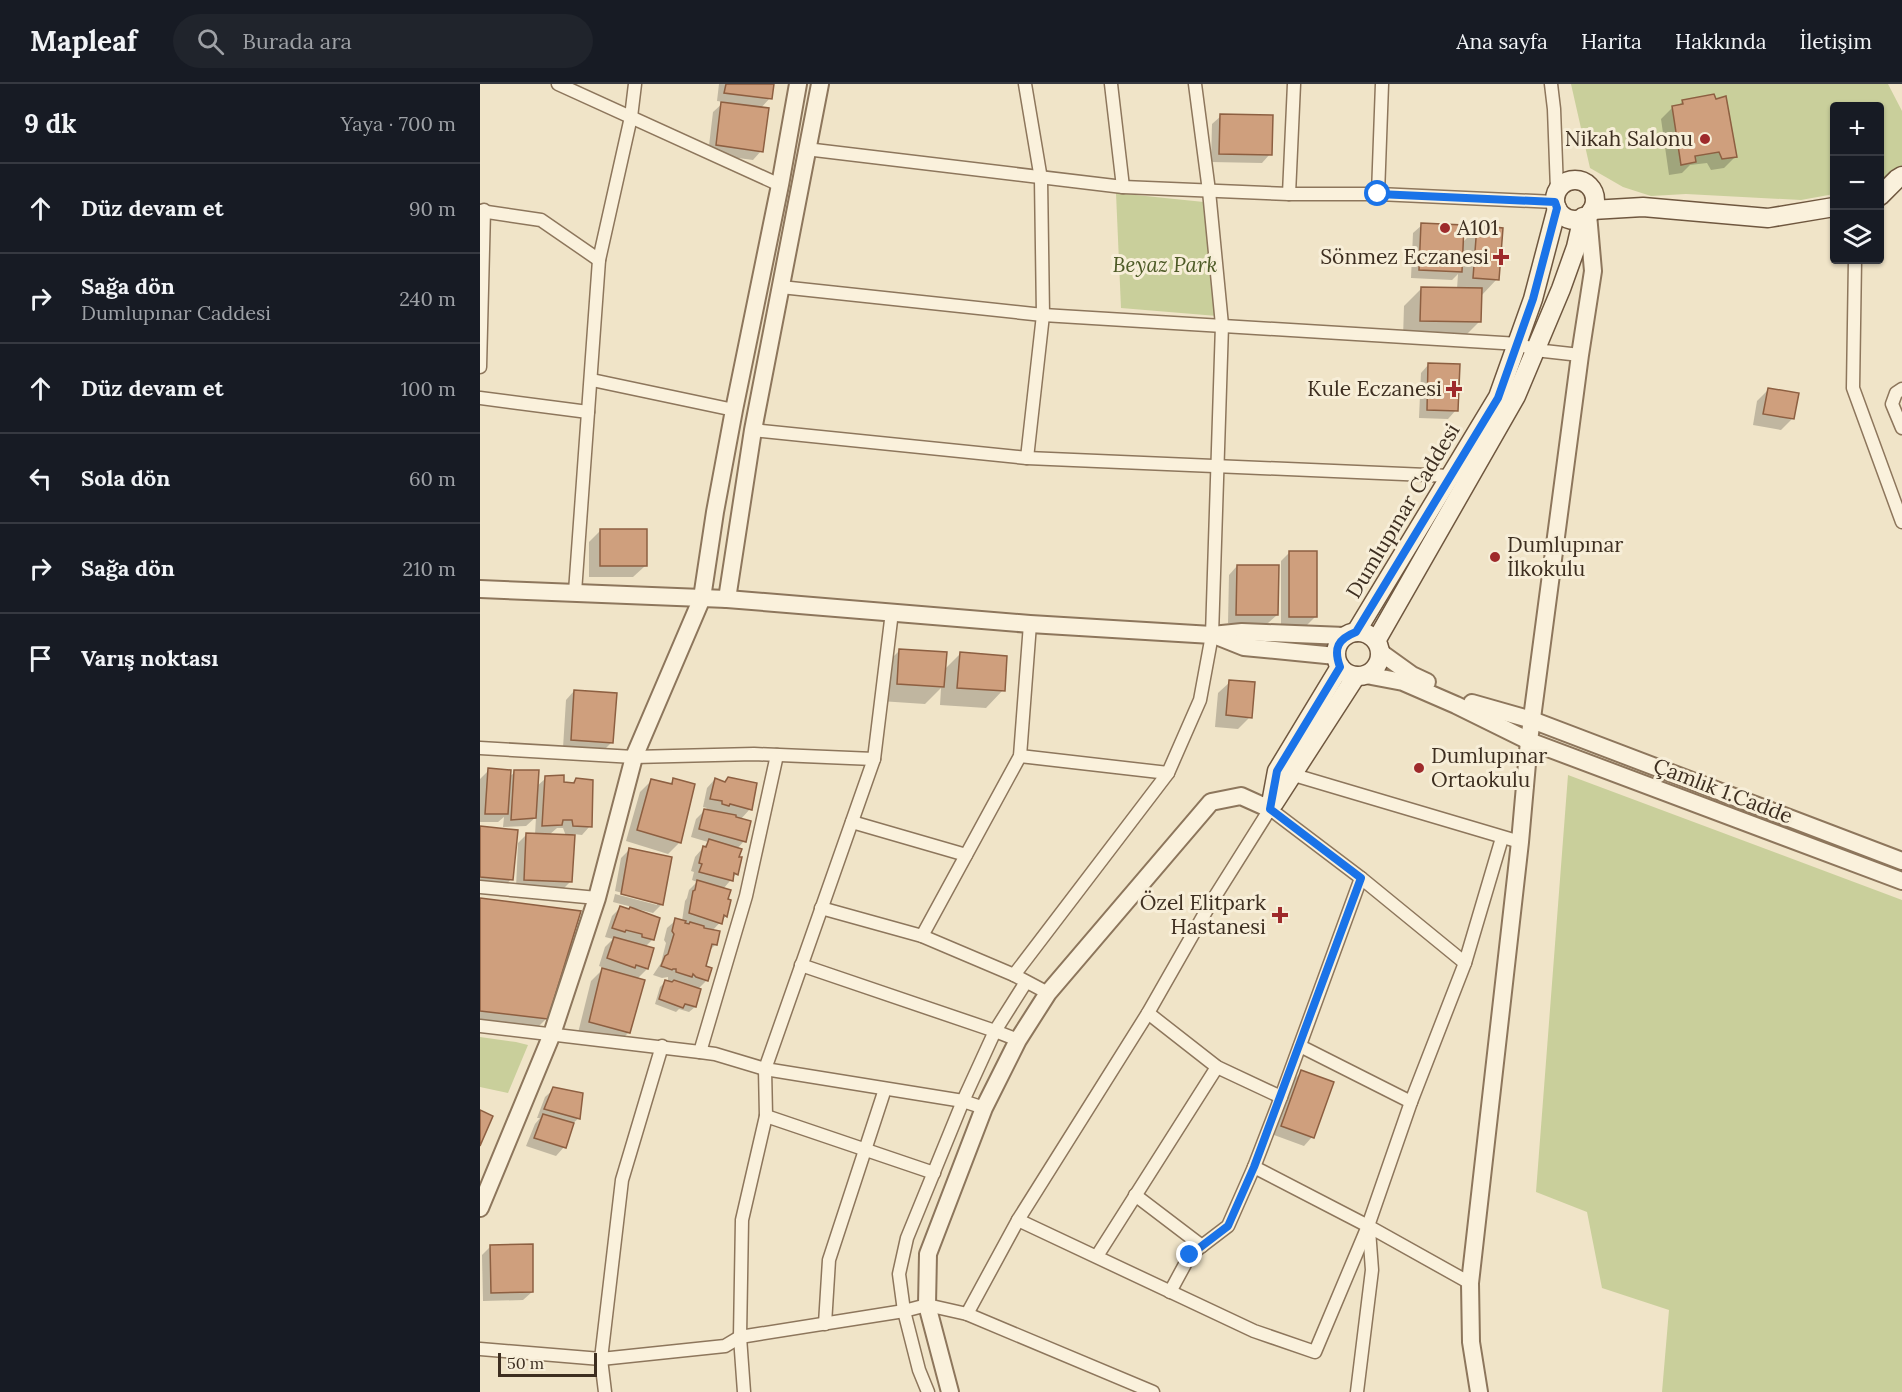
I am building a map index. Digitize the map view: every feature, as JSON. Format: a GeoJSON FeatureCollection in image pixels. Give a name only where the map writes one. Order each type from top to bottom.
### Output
{"type":"FeatureCollection","features":[{"type":"Feature","properties":{"kind":"main road"},"geometry":{"type":"LineString","coordinates":[[1884,193],[1901,179]]}},
{"type":"Feature","properties":{"kind":"main road"},"geometry":{"type":"LineString","coordinates":[[1589,208],[1585,183],[1573,180],[1567,182],[1556,200],[1565,217],[1577,219],[1589,208],[1643,207],[1768,218],[1830,208]]}},
{"type":"Feature","properties":{"kind":"main road","name":"Dumlupınar Caddesi"},"geometry":{"type":"LineString","coordinates":[[1378,647],[1516,396],[1527,347],[1533,299],[1556,200]]}},
{"type":"Feature","properties":{"kind":"main road","name":"Dumlupınar Caddesi"},"geometry":{"type":"LineString","coordinates":[[1351,634],[1498,398],[1527,347],[1576,247],[1589,208]]}},
{"type":"Feature","properties":{"kind":"main road"},"geometry":{"type":"LineString","coordinates":[[1351,634],[1367,634],[1378,647],[1379,661],[1374,670],[1350,669],[1338,645],[1351,634]]}},
{"type":"Feature","properties":{"kind":"main road"},"geometry":{"type":"LineString","coordinates":[[1270,809],[1293,775],[1350,669]]}},
{"type":"Feature","properties":{"kind":"main road"},"geometry":{"type":"LineString","coordinates":[[1270,809],[1277,771],[1350,669]]}},
{"type":"Feature","properties":{"kind":"street"},"geometry":{"type":"LineString","coordinates":[[558,84],[780,185]]}},
{"type":"Feature","properties":{"kind":"street"},"geometry":{"type":"LineString","coordinates":[[575,592],[600,260],[631,117],[635,84]]}},
{"type":"Feature","properties":{"kind":"street"},"geometry":{"type":"LineString","coordinates":[[480,1208],[552,1034],[597,898],[634,757],[702,598],[734,410],[798,84]]}},
{"type":"Feature","properties":{"kind":"street"},"geometry":{"type":"LineString","coordinates":[[727,599],[753,430],[820,84]]}},
{"type":"Feature","properties":{"kind":"street"},"geometry":{"type":"LineString","coordinates":[[1025,84],[1041,178],[1043,315],[1027,458]]}},
{"type":"Feature","properties":{"kind":"street"},"geometry":{"type":"LineString","coordinates":[[1111,84],[1123,187]]}},
{"type":"Feature","properties":{"kind":"street"},"geometry":{"type":"LineString","coordinates":[[1014,975],[1168,773],[1200,700],[1212,635],[1222,325],[1196,84]]}},
{"type":"Feature","properties":{"kind":"street"},"geometry":{"type":"LineString","coordinates":[[1290,194],[1294,84]]}},
{"type":"Feature","properties":{"kind":"street"},"geometry":{"type":"LineString","coordinates":[[1378,194],[1382,84]]}},
{"type":"Feature","properties":{"kind":"street"},"geometry":{"type":"LineString","coordinates":[[806,149],[1123,187],[1290,194],[1378,194],[1556,200],[1554,109],[1551,84]]}},
{"type":"Feature","properties":{"kind":"street"},"geometry":{"type":"LineString","coordinates":[[1479,1392],[1471,1342],[1470,1283],[1520,842],[1528,741],[1593,271],[1589,208]]}},
{"type":"Feature","properties":{"kind":"street"},"geometry":{"type":"LineString","coordinates":[[480,367],[482,211],[541,220],[600,260]]}},
{"type":"Feature","properties":{"kind":"street"},"geometry":{"type":"LineString","coordinates":[[1855,264],[1853,388],[1902,522]]}},
{"type":"Feature","properties":{"kind":"street"},"geometry":{"type":"LineString","coordinates":[[781,287],[1043,315],[1222,325],[1527,347],[1580,355]]}},
{"type":"Feature","properties":{"kind":"street"},"geometry":{"type":"LineString","coordinates":[[592,380],[734,410]]}},
{"type":"Feature","properties":{"kind":"street"},"geometry":{"type":"LineString","coordinates":[[1902,388],[1896,393],[1892,404],[1902,428]]}},
{"type":"Feature","properties":{"kind":"street"},"geometry":{"type":"LineString","coordinates":[[480,398],[588,412]]}},
{"type":"Feature","properties":{"kind":"street"},"geometry":{"type":"LineString","coordinates":[[753,430],[1027,458],[1450,476]]}},
{"type":"Feature","properties":{"kind":"street"},"geometry":{"type":"LineString","coordinates":[[480,589],[727,599],[1030,624],[1212,635],[1242,632],[1351,634]]}},
{"type":"Feature","properties":{"kind":"street"},"geometry":{"type":"LineString","coordinates":[[744,1392],[740,1337],[742,1220],[766,1116],[765,1069],[874,759],[892,612]]}},
{"type":"Feature","properties":{"kind":"street"},"geometry":{"type":"LineString","coordinates":[[922,936],[1020,756],[1030,624]]}},
{"type":"Feature","properties":{"kind":"street","name":"Çamlık 1.Cadde"},"geometry":{"type":"LineString","coordinates":[[1212,635],[1244,646],[1403,682],[1456,705],[1528,741],[1902,881]]}},
{"type":"Feature","properties":{"kind":"street"},"geometry":{"type":"LineString","coordinates":[[1378,647],[1412,675],[1468,702],[1532,720],[1902,861]]}},
{"type":"Feature","properties":{"kind":"street"},"geometry":{"type":"LineString","coordinates":[[480,748],[634,757],[754,754],[874,759]]}},
{"type":"Feature","properties":{"kind":"street"},"geometry":{"type":"LineString","coordinates":[[700,1052],[746,896],[777,755]]}},
{"type":"Feature","properties":{"kind":"street"},"geometry":{"type":"LineString","coordinates":[[1020,756],[1168,773]]}},
{"type":"Feature","properties":{"kind":"street"},"geometry":{"type":"LineString","coordinates":[[1293,775],[1520,842]]}},
{"type":"Feature","properties":{"kind":"street"},"geometry":{"type":"LineString","coordinates":[[950,1392],[927,1305],[928,1254],[984,1108],[1018,1040],[1048,993],[1211,802],[1241,796],[1270,809],[1361,878],[1465,963]]}},
{"type":"Feature","properties":{"kind":"street"},"geometry":{"type":"LineString","coordinates":[[966,1314],[1018,1220],[1148,1013],[1209,906],[1270,809]]}},
{"type":"Feature","properties":{"kind":"street"},"geometry":{"type":"LineString","coordinates":[[852,822],[966,855]]}},
{"type":"Feature","properties":{"kind":"street"},"geometry":{"type":"LineString","coordinates":[[1018,1220],[1254,1331],[1315,1352],[1368,1226],[1411,1102],[1465,963],[1502,838]]}},
{"type":"Feature","properties":{"kind":"street"},"geometry":{"type":"LineString","coordinates":[[1170,1292],[1190,1255],[1228,1226],[1281,1097],[1361,878]]}},
{"type":"Feature","properties":{"kind":"street"},"geometry":{"type":"LineString","coordinates":[[480,887],[597,898]]}},
{"type":"Feature","properties":{"kind":"street"},"geometry":{"type":"LineString","coordinates":[[822,908],[922,936],[1014,975],[1048,993]]}},
{"type":"Feature","properties":{"kind":"street"},"geometry":{"type":"LineString","coordinates":[[801,965],[1018,1040]]}},
{"type":"Feature","properties":{"kind":"street"},"geometry":{"type":"LineString","coordinates":[[928,1392],[919,1370],[904,1311],[899,1274],[907,1238],[963,1101],[995,1031],[1026,982]]}},
{"type":"Feature","properties":{"kind":"street"},"geometry":{"type":"LineString","coordinates":[[1148,1013],[1217,1066],[1281,1097]]}},
{"type":"Feature","properties":{"kind":"street"},"geometry":{"type":"LineString","coordinates":[[480,1026],[715,1054],[765,1069],[963,1101],[984,1108]]}},
{"type":"Feature","properties":{"kind":"street"},"geometry":{"type":"LineString","coordinates":[[605,1392],[601,1359],[622,1180],[662,1046]]}},
{"type":"Feature","properties":{"kind":"street"},"geometry":{"type":"LineString","coordinates":[[1300,1046],[1411,1102]]}},
{"type":"Feature","properties":{"kind":"street"},"geometry":{"type":"LineString","coordinates":[[1097,1256],[1217,1066]]}},
{"type":"Feature","properties":{"kind":"street"},"geometry":{"type":"LineString","coordinates":[[825,1324],[829,1260],[885,1089]]}},
{"type":"Feature","properties":{"kind":"street"},"geometry":{"type":"LineString","coordinates":[[766,1116],[934,1173]]}},
{"type":"Feature","properties":{"kind":"street"},"geometry":{"type":"LineString","coordinates":[[1254,1167],[1368,1226],[1470,1283]]}},
{"type":"Feature","properties":{"kind":"street"},"geometry":{"type":"LineString","coordinates":[[1136,1195],[1202,1246]]}},
{"type":"Feature","properties":{"kind":"street"},"geometry":{"type":"LineString","coordinates":[[1358,1392],[1372,1270],[1368,1226]]}},
{"type":"Feature","properties":{"kind":"street"},"geometry":{"type":"LineString","coordinates":[[480,1349],[601,1359],[724,1346],[740,1337],[904,1311],[927,1305],[966,1314],[1148,1391]]}},
{"type":"Feature","properties":{"kind":"green space"},"geometry":{"type":"Polygon","coordinates":[[[1571,84],[1888,84],[1902,111],[1902,165],[1884,179],[1884,102],[1830,102],[1830,195],[1801,200],[1686,194],[1651,196],[1623,187],[1590,168],[1571,84]]]}},
{"type":"Feature","properties":{"kind":"green space","name":"Beyaz Park"},"geometry":{"type":"Polygon","coordinates":[[[1116,193],[1204,202],[1217,316],[1121,308],[1116,193]]]}},
{"type":"Feature","properties":{"kind":"green space"},"geometry":{"type":"Polygon","coordinates":[[[1568,775],[1902,900],[1902,1392],[1662,1392],[1669,1310],[1602,1288],[1587,1212],[1536,1192],[1568,775]]]}},
{"type":"Feature","properties":{"kind":"green space"},"geometry":{"type":"Polygon","coordinates":[[[480,1037],[528,1045],[508,1093],[480,1087],[480,1037]]]}},
{"type":"Feature","properties":{"kind":"building"},"geometry":{"type":"Polygon","coordinates":[[[726,84],[774,84],[772,99],[724,93],[726,84]]]}},
{"type":"Feature","properties":{"kind":"building","name":"Nikah Salonu"},"geometry":{"type":"Polygon","coordinates":[[[1714,94],[1716,99],[1726,96],[1737,157],[1722,159],[1719,152],[1695,156],[1696,162],[1681,165],[1672,106],[1683,104],[1682,100],[1714,94]]]}},
{"type":"Feature","properties":{"kind":"building"},"geometry":{"type":"Polygon","coordinates":[[[721,102],[769,108],[763,152],[716,145],[721,102]]]}},
{"type":"Feature","properties":{"kind":"building"},"geometry":{"type":"Polygon","coordinates":[[[1220,114],[1273,115],[1272,155],[1219,154],[1220,114]]]}},
{"type":"Feature","properties":{"kind":"building"},"geometry":{"type":"Polygon","coordinates":[[[1421,223],[1464,225],[1462,272],[1419,270],[1421,223]]]}},
{"type":"Feature","properties":{"kind":"building"},"geometry":{"type":"Polygon","coordinates":[[[1477,225],[1503,228],[1499,280],[1473,278],[1477,225]]]}},
{"type":"Feature","properties":{"kind":"building"},"geometry":{"type":"Polygon","coordinates":[[[1421,287],[1482,288],[1481,322],[1420,321],[1421,287]]]}},
{"type":"Feature","properties":{"kind":"building"},"geometry":{"type":"Polygon","coordinates":[[[1428,363],[1460,364],[1458,411],[1427,410],[1428,363]]]}},
{"type":"Feature","properties":{"kind":"building"},"geometry":{"type":"Polygon","coordinates":[[[1768,388],[1799,393],[1794,419],[1763,414],[1768,388]]]}},
{"type":"Feature","properties":{"kind":"building"},"geometry":{"type":"Polygon","coordinates":[[[600,529],[647,529],[647,566],[600,566],[600,529]]]}},
{"type":"Feature","properties":{"kind":"building"},"geometry":{"type":"Polygon","coordinates":[[[1289,551],[1317,551],[1317,617],[1289,617],[1289,551]]]}},
{"type":"Feature","properties":{"kind":"building"},"geometry":{"type":"Polygon","coordinates":[[[1237,565],[1279,565],[1278,615],[1236,615],[1237,565]]]}},
{"type":"Feature","properties":{"kind":"building"},"geometry":{"type":"Polygon","coordinates":[[[899,649],[947,652],[944,687],[897,684],[899,649]]]}},
{"type":"Feature","properties":{"kind":"building"},"geometry":{"type":"Polygon","coordinates":[[[960,652],[1007,656],[1005,691],[957,688],[960,652]]]}},
{"type":"Feature","properties":{"kind":"building"},"geometry":{"type":"Polygon","coordinates":[[[1229,680],[1255,682],[1252,718],[1226,715],[1229,680]]]}},
{"type":"Feature","properties":{"kind":"building"},"geometry":{"type":"Polygon","coordinates":[[[574,690],[617,693],[613,743],[571,740],[574,690]]]}},
{"type":"Feature","properties":{"kind":"building"},"geometry":{"type":"Polygon","coordinates":[[[488,768],[511,770],[508,814],[485,814],[488,768]]]}},
{"type":"Feature","properties":{"kind":"building"},"geometry":{"type":"Polygon","coordinates":[[[514,770],[539,770],[536,818],[511,820],[514,770]]]}},
{"type":"Feature","properties":{"kind":"building"},"geometry":{"type":"Polygon","coordinates":[[[564,775],[564,782],[574,783],[576,778],[593,780],[592,827],[573,826],[572,820],[563,820],[562,825],[542,826],[545,776],[564,775]]]}},
{"type":"Feature","properties":{"kind":"building"},"geometry":{"type":"Polygon","coordinates":[[[728,777],[757,783],[752,810],[730,804],[729,806],[722,804],[722,801],[710,799],[715,778],[725,782],[728,777]]]}},
{"type":"Feature","properties":{"kind":"building"},"geometry":{"type":"Polygon","coordinates":[[[673,778],[695,784],[681,843],[637,830],[651,779],[672,784],[673,778]]]}},
{"type":"Feature","properties":{"kind":"building"},"geometry":{"type":"Polygon","coordinates":[[[704,809],[736,815],[736,817],[751,821],[746,842],[699,829],[704,809]]]}},
{"type":"Feature","properties":{"kind":"building"},"geometry":{"type":"Polygon","coordinates":[[[480,826],[518,830],[513,880],[480,877],[480,826]]]}},
{"type":"Feature","properties":{"kind":"building"},"geometry":{"type":"Polygon","coordinates":[[[526,833],[575,835],[572,882],[524,880],[526,833]]]}},
{"type":"Feature","properties":{"kind":"building"},"geometry":{"type":"Polygon","coordinates":[[[709,839],[742,849],[738,875],[734,873],[733,881],[699,872],[703,846],[706,847],[709,839]]]}},
{"type":"Feature","properties":{"kind":"building"},"geometry":{"type":"Polygon","coordinates":[[[629,848],[672,857],[663,905],[621,894],[629,848]]]}},
{"type":"Feature","properties":{"kind":"building"},"geometry":{"type":"Polygon","coordinates":[[[697,880],[731,890],[727,917],[724,915],[722,924],[689,913],[697,880]]]}},
{"type":"Feature","properties":{"kind":"building"},"geometry":{"type":"Polygon","coordinates":[[[480,898],[581,911],[548,1019],[480,1011],[480,898]]]}},
{"type":"Feature","properties":{"kind":"building"},"geometry":{"type":"Polygon","coordinates":[[[620,906],[629,909],[630,907],[660,918],[654,940],[642,937],[642,934],[612,928],[620,906]]]}},
{"type":"Feature","properties":{"kind":"building"},"geometry":{"type":"Polygon","coordinates":[[[675,918],[686,921],[685,923],[690,922],[720,931],[717,945],[712,944],[706,966],[712,968],[708,981],[693,974],[692,977],[676,972],[676,969],[661,966],[668,954],[674,934],[672,931],[675,918]]]}},
{"type":"Feature","properties":{"kind":"building"},"geometry":{"type":"Polygon","coordinates":[[[614,937],[654,948],[648,969],[636,965],[635,968],[607,958],[614,937]]]}},
{"type":"Feature","properties":{"kind":"building"},"geometry":{"type":"Polygon","coordinates":[[[602,968],[645,980],[630,1033],[589,1022],[602,968]]]}},
{"type":"Feature","properties":{"kind":"building"},"geometry":{"type":"Polygon","coordinates":[[[665,980],[672,982],[674,980],[701,989],[696,1007],[685,1004],[683,1008],[659,999],[665,980]]]}},
{"type":"Feature","properties":{"kind":"building"},"geometry":{"type":"Polygon","coordinates":[[[1301,1070],[1334,1082],[1314,1138],[1281,1126],[1301,1070]]]}},
{"type":"Feature","properties":{"kind":"building"},"geometry":{"type":"Polygon","coordinates":[[[553,1087],[583,1093],[580,1119],[544,1109],[553,1087]]]}},
{"type":"Feature","properties":{"kind":"building"},"geometry":{"type":"Polygon","coordinates":[[[480,1110],[493,1116],[480,1146],[480,1110]]]}},
{"type":"Feature","properties":{"kind":"building"},"geometry":{"type":"Polygon","coordinates":[[[543,1114],[574,1123],[566,1148],[534,1138],[543,1114]]]}},
{"type":"Feature","properties":{"kind":"building"},"geometry":{"type":"Polygon","coordinates":[[[533,1244],[533,1292],[491,1293],[490,1245],[533,1244]]]}},
{"type":"Feature","properties":{"kind":"place","name":"Nikah Salonu"},"geometry":{"type":"Point","coordinates":[1705,139]}},
{"type":"Feature","properties":{"kind":"place","name":"A101"},"geometry":{"type":"Point","coordinates":[1445,228]}},
{"type":"Feature","properties":{"kind":"place","name":"Sönmez Eczanesi"},"geometry":{"type":"Point","coordinates":[1501,257]}},
{"type":"Feature","properties":{"kind":"place","name":"Kule Eczanesi"},"geometry":{"type":"Point","coordinates":[1454,389]}},
{"type":"Feature","properties":{"kind":"place","name":"Dumlupınar İlkokulu"},"geometry":{"type":"Point","coordinates":[1495,557]}},
{"type":"Feature","properties":{"kind":"place","name":"Dumlupınar Ortaokulu"},"geometry":{"type":"Point","coordinates":[1419,768]}},
{"type":"Feature","properties":{"kind":"place","name":"Özel Elitpark Hastanesi"},"geometry":{"type":"Point","coordinates":[1280,915]}},
{"type":"Feature","properties":{"kind":"route"},"geometry":{"type":"LineString","coordinates":[[1190,1255],[1228,1226],[1254,1167],[1361,878],[1270,809],[1277,771],[1340,667],[1336,656],[1338,645],[1345,636],[1356,632],[1498,398],[1533,299],[1557,208],[1555,202],[1378,194]]}}]}
